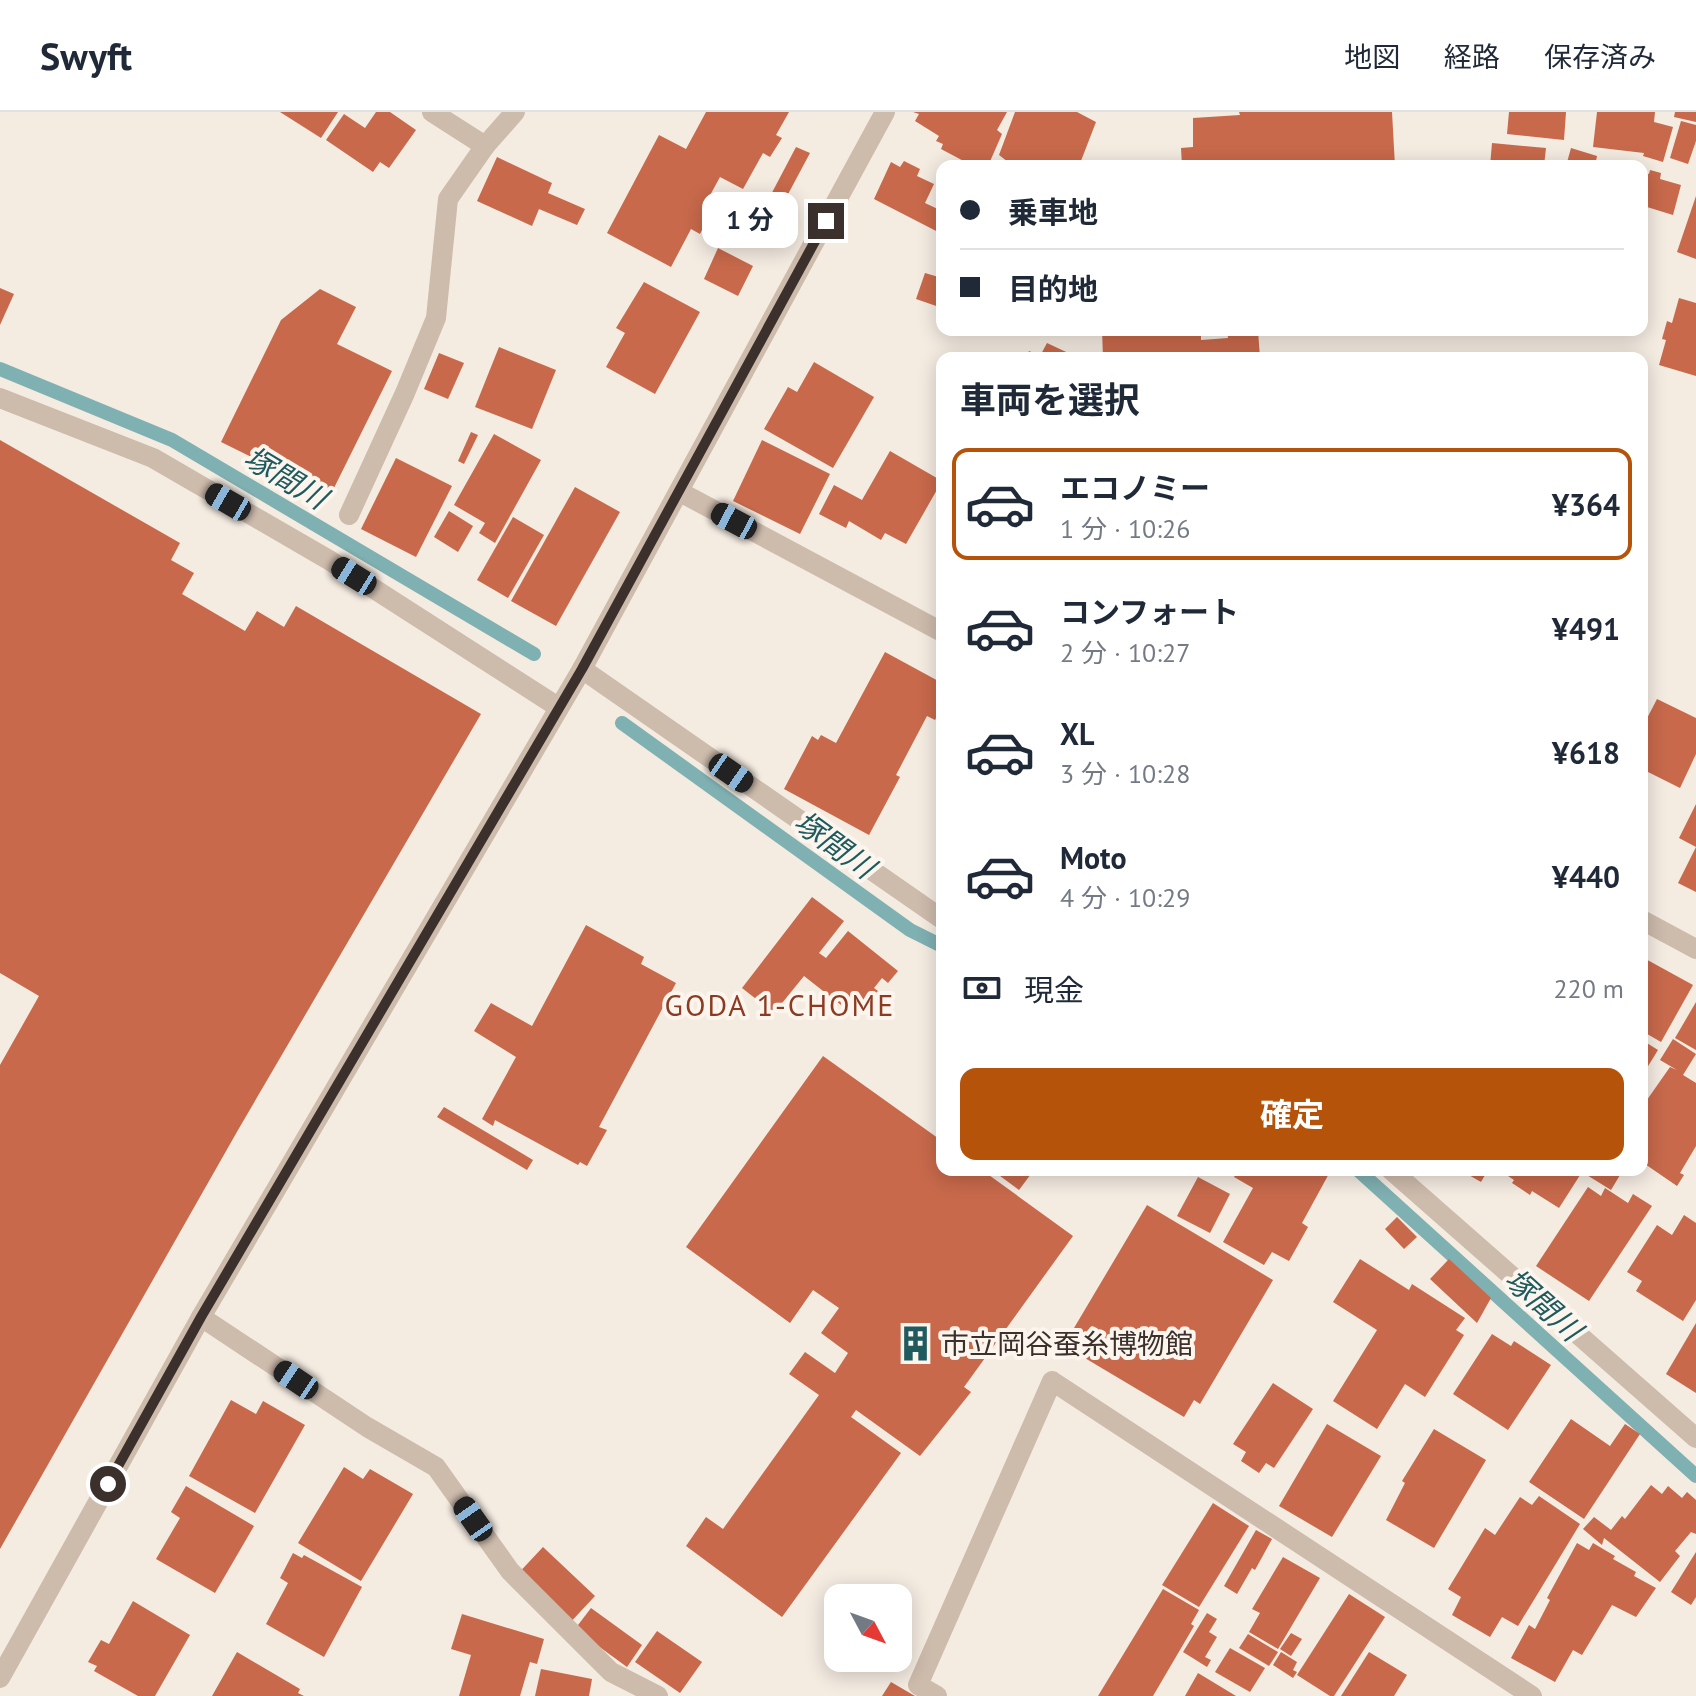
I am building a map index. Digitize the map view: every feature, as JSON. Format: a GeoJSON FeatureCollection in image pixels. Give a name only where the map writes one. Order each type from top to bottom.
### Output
{"type":"FeatureCollection","features":[{"type":"Feature","properties":{"kind":"street"},"geometry":{"type":"LineString","coordinates":[[432,112],[485,146]]}},
{"type":"Feature","properties":{"kind":"street"},"geometry":{"type":"LineString","coordinates":[[349,515],[436,318],[448,199],[485,146],[515,112]]}},
{"type":"Feature","properties":{"kind":"street"},"geometry":{"type":"LineString","coordinates":[[0,1678],[201,1317],[582,669],[885,112]]}},
{"type":"Feature","properties":{"kind":"street"},"geometry":{"type":"LineString","coordinates":[[0,398],[153,458],[329,560],[558,707]]}},
{"type":"Feature","properties":{"kind":"street"},"geometry":{"type":"LineString","coordinates":[[680,492],[936,629]]}},
{"type":"Feature","properties":{"kind":"street"},"geometry":{"type":"LineString","coordinates":[[582,669],[936,915]]}},
{"type":"Feature","properties":{"kind":"street"},"geometry":{"type":"LineString","coordinates":[[1648,923],[1696,949]]}},
{"type":"Feature","properties":{"kind":"street"},"geometry":{"type":"LineString","coordinates":[[1398,1176],[1696,1438]]}},
{"type":"Feature","properties":{"kind":"street"},"geometry":{"type":"LineString","coordinates":[[201,1317],[367,1427],[436,1467],[510,1571],[611,1672],[658,1696]]}},
{"type":"Feature","properties":{"kind":"street"},"geometry":{"type":"LineString","coordinates":[[937,1696],[918,1685],[1052,1381],[1532,1696]]}},
{"type":"Feature","properties":{"kind":"building"},"geometry":{"type":"Polygon","coordinates":[[[280,112],[338,112],[321,138],[280,112]]]}},
{"type":"Feature","properties":{"kind":"building"},"geometry":{"type":"Polygon","coordinates":[[[376,112],[390,112],[416,130],[389,168],[380,162],[373,172],[326,140],[344,114],[365,128],[376,112]]]}},
{"type":"Feature","properties":{"kind":"building"},"geometry":{"type":"Polygon","coordinates":[[[706,112],[789,112],[776,135],[782,138],[770,157],[763,153],[743,189],[720,177],[702,210],[710,214],[700,234],[691,229],[671,267],[607,233],[659,135],[686,149],[706,112]]]}},
{"type":"Feature","properties":{"kind":"building"},"geometry":{"type":"Polygon","coordinates":[[[913,112],[1007,112],[997,130],[1002,134],[991,160],[962,160],[941,149],[943,144],[936,141],[939,136],[915,121],[919,114],[913,112]]]}},
{"type":"Feature","properties":{"kind":"building"},"geometry":{"type":"Polygon","coordinates":[[[1015,112],[1077,112],[1096,122],[1081,160],[1005,160],[999,155],[1015,112]]]}},
{"type":"Feature","properties":{"kind":"building"},"geometry":{"type":"Polygon","coordinates":[[[1239,112],[1392,112],[1395,160],[1182,160],[1181,148],[1193,147],[1193,118],[1240,115],[1239,112]]]}},
{"type":"Feature","properties":{"kind":"building"},"geometry":{"type":"Polygon","coordinates":[[[1509,112],[1566,112],[1564,140],[1507,134],[1509,112]]]}},
{"type":"Feature","properties":{"kind":"building"},"geometry":{"type":"Polygon","coordinates":[[[1597,112],[1655,112],[1654,122],[1673,127],[1663,162],[1643,156],[1644,153],[1593,147],[1597,112]]]}},
{"type":"Feature","properties":{"kind":"building"},"geometry":{"type":"Polygon","coordinates":[[[1675,112],[1696,112],[1696,122],[1674,117],[1675,112]]]}},
{"type":"Feature","properties":{"kind":"building"},"geometry":{"type":"Polygon","coordinates":[[[1681,121],[1696,125],[1696,141],[1688,164],[1670,158],[1681,121]]]}},
{"type":"Feature","properties":{"kind":"building"},"geometry":{"type":"Polygon","coordinates":[[[1492,143],[1546,148],[1545,160],[1491,160],[1492,143]]]}},
{"type":"Feature","properties":{"kind":"building"},"geometry":{"type":"Polygon","coordinates":[[[796,147],[810,153],[779,211],[766,204],[796,147]]]}},
{"type":"Feature","properties":{"kind":"building"},"geometry":{"type":"Polygon","coordinates":[[[1571,148],[1597,156],[1596,160],[1568,160],[1571,148]]]}},
{"type":"Feature","properties":{"kind":"building"},"geometry":{"type":"Polygon","coordinates":[[[497,157],[552,183],[548,193],[585,209],[577,225],[539,209],[532,226],[477,201],[497,157]]]}},
{"type":"Feature","properties":{"kind":"building"},"geometry":{"type":"Polygon","coordinates":[[[904,161],[920,169],[917,176],[934,184],[925,203],[936,208],[936,231],[874,199],[891,162],[900,167],[904,161]]]}},
{"type":"Feature","properties":{"kind":"building"},"geometry":{"type":"Polygon","coordinates":[[[1650,170],[1661,173],[1660,179],[1681,185],[1673,215],[1648,207],[1650,170]]]}},
{"type":"Feature","properties":{"kind":"building"},"geometry":{"type":"Polygon","coordinates":[[[1696,196],[1696,259],[1677,252],[1696,196]]]}},
{"type":"Feature","properties":{"kind":"building"},"geometry":{"type":"Polygon","coordinates":[[[718,248],[753,266],[738,296],[704,279],[718,248]]]}},
{"type":"Feature","properties":{"kind":"building"},"geometry":{"type":"Polygon","coordinates":[[[925,273],[936,276],[936,306],[916,299],[925,273]]]}},
{"type":"Feature","properties":{"kind":"building"},"geometry":{"type":"Polygon","coordinates":[[[644,282],[700,312],[655,394],[606,367],[625,333],[616,328],[644,282]]]}},
{"type":"Feature","properties":{"kind":"building"},"geometry":{"type":"Polygon","coordinates":[[[0,288],[14,294],[0,325],[0,288]]]}},
{"type":"Feature","properties":{"kind":"building"},"geometry":{"type":"Polygon","coordinates":[[[320,289],[356,307],[337,344],[392,371],[330,496],[221,442],[281,320],[320,289]]]}},
{"type":"Feature","properties":{"kind":"building"},"geometry":{"type":"Polygon","coordinates":[[[1679,298],[1696,303],[1696,376],[1659,365],[1666,340],[1662,339],[1667,321],[1672,323],[1679,298]]]}},
{"type":"Feature","properties":{"kind":"building"},"geometry":{"type":"Polygon","coordinates":[[[1102,336],[1201,336],[1201,340],[1258,336],[1260,352],[1103,352],[1102,336]]]}},
{"type":"Feature","properties":{"kind":"building"},"geometry":{"type":"Polygon","coordinates":[[[1047,343],[1066,352],[1042,352],[1047,343]]]}},
{"type":"Feature","properties":{"kind":"building"},"geometry":{"type":"Polygon","coordinates":[[[499,347],[556,370],[532,429],[475,407],[499,347]]]}},
{"type":"Feature","properties":{"kind":"building"},"geometry":{"type":"Polygon","coordinates":[[[439,353],[464,363],[448,399],[424,389],[439,353]]]}},
{"type":"Feature","properties":{"kind":"building"},"geometry":{"type":"Polygon","coordinates":[[[814,362],[874,397],[833,468],[764,429],[788,387],[797,392],[814,362]]]}},
{"type":"Feature","properties":{"kind":"building"},"geometry":{"type":"Polygon","coordinates":[[[471,432],[478,435],[464,464],[458,461],[471,432]]]}},
{"type":"Feature","properties":{"kind":"building"},"geometry":{"type":"Polygon","coordinates":[[[494,434],[541,460],[495,543],[479,533],[485,523],[454,505],[494,434]]]}},
{"type":"Feature","properties":{"kind":"building"},"geometry":{"type":"Polygon","coordinates":[[[0,440],[180,543],[171,560],[194,573],[182,594],[245,631],[257,611],[284,627],[296,606],[481,714],[238,1130],[0,1549],[0,1065],[39,996],[0,973],[0,440]]]}},
{"type":"Feature","properties":{"kind":"building"},"geometry":{"type":"Polygon","coordinates":[[[762,440],[830,474],[800,534],[733,501],[762,440]]]}},
{"type":"Feature","properties":{"kind":"building"},"geometry":{"type":"Polygon","coordinates":[[[890,451],[936,478],[936,492],[906,544],[885,533],[881,540],[849,521],[846,528],[819,514],[834,485],[862,500],[890,451]]]}},
{"type":"Feature","properties":{"kind":"building"},"geometry":{"type":"Polygon","coordinates":[[[396,458],[452,486],[416,557],[361,529],[396,458]]]}},
{"type":"Feature","properties":{"kind":"building"},"geometry":{"type":"Polygon","coordinates":[[[575,487],[620,512],[556,626],[511,601],[575,487]]]}},
{"type":"Feature","properties":{"kind":"building"},"geometry":{"type":"Polygon","coordinates":[[[449,511],[473,526],[458,552],[434,537],[449,511]]]}},
{"type":"Feature","properties":{"kind":"building"},"geometry":{"type":"Polygon","coordinates":[[[513,517],[544,535],[508,598],[477,580],[513,517]]]}},
{"type":"Feature","properties":{"kind":"building"},"geometry":{"type":"Polygon","coordinates":[[[885,652],[936,680],[936,718],[927,716],[896,775],[900,777],[869,835],[784,789],[812,736],[818,740],[821,735],[836,743],[885,652]]]}},
{"type":"Feature","properties":{"kind":"building"},"geometry":{"type":"Polygon","coordinates":[[[1657,699],[1696,718],[1696,754],[1680,788],[1648,772],[1648,716],[1657,699]]]}},
{"type":"Feature","properties":{"kind":"building"},"geometry":{"type":"Polygon","coordinates":[[[1696,804],[1696,847],[1679,838],[1696,804]]]}},
{"type":"Feature","properties":{"kind":"building"},"geometry":{"type":"Polygon","coordinates":[[[1696,847],[1696,892],[1678,883],[1696,847]]]}},
{"type":"Feature","properties":{"kind":"building"},"geometry":{"type":"Polygon","coordinates":[[[812,897],[844,921],[819,953],[826,958],[848,931],[898,971],[888,983],[882,978],[874,988],[890,1000],[877,1017],[863,1006],[855,1016],[804,976],[774,1013],[742,988],[812,897]]]}},
{"type":"Feature","properties":{"kind":"building"},"geometry":{"type":"Polygon","coordinates":[[[586,925],[644,957],[641,964],[676,983],[599,1127],[607,1130],[587,1166],[580,1162],[578,1165],[495,1120],[493,1126],[482,1119],[516,1057],[474,1031],[491,1003],[532,1026],[586,925]]]}},
{"type":"Feature","properties":{"kind":"building"},"geometry":{"type":"Polygon","coordinates":[[[1648,960],[1693,985],[1661,1042],[1648,1034],[1648,960]]]}},
{"type":"Feature","properties":{"kind":"building"},"geometry":{"type":"Polygon","coordinates":[[[1696,1002],[1696,1050],[1675,1038],[1696,1002]]]}},
{"type":"Feature","properties":{"kind":"building"},"geometry":{"type":"Polygon","coordinates":[[[1673,1039],[1696,1054],[1683,1075],[1696,1083],[1696,1146],[1680,1173],[1684,1175],[1677,1186],[1648,1166],[1648,1098],[1670,1067],[1677,1070],[1660,1060],[1673,1039]]]}},
{"type":"Feature","properties":{"kind":"building"},"geometry":{"type":"Polygon","coordinates":[[[1648,1044],[1658,1050],[1648,1066],[1648,1044]]]}},
{"type":"Feature","properties":{"kind":"building","name":"市立岡谷蚕糸博物館"},"geometry":{"type":"Polygon","coordinates":[[[823,1056],[936,1137],[936,1176],[990,1176],[1073,1236],[964,1387],[971,1392],[920,1456],[856,1410],[851,1417],[901,1453],[782,1617],[686,1546],[706,1517],[723,1529],[819,1395],[789,1374],[805,1352],[835,1373],[848,1353],[821,1333],[839,1308],[813,1290],[790,1323],[686,1247],[823,1056]]]}},
{"type":"Feature","properties":{"kind":"building"},"geometry":{"type":"Polygon","coordinates":[[[444,1107],[533,1160],[527,1170],[437,1117],[444,1107]]]}},
{"type":"Feature","properties":{"kind":"building"},"geometry":{"type":"Polygon","coordinates":[[[1000,1176],[1030,1176],[1019,1190],[1000,1176]]]}},
{"type":"Feature","properties":{"kind":"building"},"geometry":{"type":"Polygon","coordinates":[[[1328,1176],[1302,1223],[1308,1227],[1289,1261],[1272,1252],[1264,1265],[1223,1242],[1253,1188],[1234,1177],[1328,1176]]]}},
{"type":"Feature","properties":{"kind":"building"},"geometry":{"type":"Polygon","coordinates":[[[1470,1176],[1484,1176],[1481,1182],[1470,1176]]]}},
{"type":"Feature","properties":{"kind":"building"},"geometry":{"type":"Polygon","coordinates":[[[1508,1176],[1579,1176],[1559,1208],[1532,1191],[1530,1195],[1512,1183],[1514,1180],[1508,1176]]]}},
{"type":"Feature","properties":{"kind":"building"},"geometry":{"type":"Polygon","coordinates":[[[1588,1176],[1619,1176],[1611,1190],[1588,1176]]]}},
{"type":"Feature","properties":{"kind":"building"},"geometry":{"type":"Polygon","coordinates":[[[1198,1177],[1230,1194],[1210,1233],[1177,1216],[1198,1177]]]}},
{"type":"Feature","properties":{"kind":"building"},"geometry":{"type":"Polygon","coordinates":[[[1588,1187],[1601,1196],[1605,1188],[1628,1203],[1633,1194],[1652,1206],[1589,1301],[1536,1266],[1588,1187]]]}},
{"type":"Feature","properties":{"kind":"building"},"geometry":{"type":"Polygon","coordinates":[[[1147,1205],[1273,1280],[1200,1404],[1194,1400],[1184,1417],[1068,1348],[1078,1330],[1074,1328],[1147,1205]]]}},
{"type":"Feature","properties":{"kind":"building"},"geometry":{"type":"Polygon","coordinates":[[[1684,1215],[1696,1223],[1696,1300],[1683,1321],[1636,1291],[1642,1281],[1627,1272],[1657,1225],[1672,1235],[1684,1215]]]}},
{"type":"Feature","properties":{"kind":"building"},"geometry":{"type":"Polygon","coordinates":[[[1397,1217],[1417,1237],[1404,1249],[1385,1229],[1397,1217]]]}},
{"type":"Feature","properties":{"kind":"building"},"geometry":{"type":"Polygon","coordinates":[[[1360,1259],[1409,1290],[1412,1284],[1465,1318],[1456,1330],[1464,1335],[1425,1397],[1405,1384],[1377,1429],[1333,1401],[1377,1330],[1333,1302],[1360,1259]]]}},
{"type":"Feature","properties":{"kind":"building"},"geometry":{"type":"Polygon","coordinates":[[[1449,1259],[1491,1298],[1477,1323],[1430,1279],[1449,1259]]]}},
{"type":"Feature","properties":{"kind":"building"},"geometry":{"type":"Polygon","coordinates":[[[1696,1323],[1696,1393],[1666,1374],[1696,1323]]]}},
{"type":"Feature","properties":{"kind":"building"},"geometry":{"type":"Polygon","coordinates":[[[1492,1334],[1511,1346],[1514,1341],[1551,1365],[1508,1430],[1453,1394],[1492,1334]]]}},
{"type":"Feature","properties":{"kind":"building"},"geometry":{"type":"Polygon","coordinates":[[[1273,1383],[1313,1409],[1274,1468],[1266,1463],[1259,1473],[1241,1461],[1246,1452],[1233,1444],[1273,1383]]]}},
{"type":"Feature","properties":{"kind":"building"},"geometry":{"type":"Polygon","coordinates":[[[231,1400],[256,1414],[263,1401],[305,1425],[255,1513],[189,1476],[231,1400]]]}},
{"type":"Feature","properties":{"kind":"building"},"geometry":{"type":"Polygon","coordinates":[[[1571,1419],[1610,1446],[1625,1424],[1640,1434],[1584,1519],[1529,1482],[1571,1419]]]}},
{"type":"Feature","properties":{"kind":"building"},"geometry":{"type":"Polygon","coordinates":[[[1327,1424],[1381,1456],[1332,1537],[1279,1506],[1327,1424]]]}},
{"type":"Feature","properties":{"kind":"building"},"geometry":{"type":"Polygon","coordinates":[[[1434,1429],[1486,1460],[1434,1548],[1386,1520],[1405,1483],[1402,1481],[1434,1429]]]}},
{"type":"Feature","properties":{"kind":"building"},"geometry":{"type":"Polygon","coordinates":[[[344,1467],[363,1479],[370,1469],[413,1494],[361,1581],[298,1543],[344,1467]]]}},
{"type":"Feature","properties":{"kind":"building"},"geometry":{"type":"Polygon","coordinates":[[[1651,1485],[1662,1494],[1668,1486],[1682,1498],[1687,1492],[1696,1500],[1696,1534],[1691,1532],[1675,1551],[1680,1556],[1660,1582],[1604,1538],[1602,1545],[1583,1529],[1594,1517],[1611,1530],[1622,1516],[1625,1519],[1651,1485]]]}},
{"type":"Feature","properties":{"kind":"building"},"geometry":{"type":"Polygon","coordinates":[[[186,1486],[254,1526],[215,1593],[156,1559],[180,1518],[171,1512],[186,1486]]]}},
{"type":"Feature","properties":{"kind":"building"},"geometry":{"type":"Polygon","coordinates":[[[1539,1496],[1580,1524],[1518,1626],[1502,1617],[1490,1637],[1452,1615],[1461,1597],[1448,1589],[1485,1528],[1495,1535],[1520,1497],[1532,1505],[1539,1496]]]}},
{"type":"Feature","properties":{"kind":"building"},"geometry":{"type":"Polygon","coordinates":[[[1213,1503],[1249,1526],[1199,1607],[1162,1585],[1213,1503]]]}},
{"type":"Feature","properties":{"kind":"building"},"geometry":{"type":"Polygon","coordinates":[[[1256,1530],[1272,1539],[1237,1594],[1224,1586],[1256,1530]]]}},
{"type":"Feature","properties":{"kind":"building"},"geometry":{"type":"Polygon","coordinates":[[[1577,1543],[1589,1550],[1593,1543],[1636,1572],[1634,1576],[1656,1588],[1636,1617],[1612,1605],[1582,1655],[1573,1650],[1555,1682],[1511,1658],[1529,1625],[1535,1629],[1550,1600],[1547,1598],[1577,1543]]]}},
{"type":"Feature","properties":{"kind":"building"},"geometry":{"type":"Polygon","coordinates":[[[543,1547],[595,1596],[566,1627],[513,1579],[543,1547]]]}},
{"type":"Feature","properties":{"kind":"building"},"geometry":{"type":"Polygon","coordinates":[[[1696,1552],[1696,1597],[1691,1605],[1671,1592],[1696,1552]]]}},
{"type":"Feature","properties":{"kind":"building"},"geometry":{"type":"Polygon","coordinates":[[[293,1553],[302,1558],[304,1555],[362,1587],[324,1657],[266,1624],[288,1583],[280,1578],[293,1553]]]}},
{"type":"Feature","properties":{"kind":"building"},"geometry":{"type":"Polygon","coordinates":[[[1283,1557],[1320,1578],[1278,1649],[1249,1632],[1260,1613],[1252,1609],[1283,1557]]]}},
{"type":"Feature","properties":{"kind":"building"},"geometry":{"type":"Polygon","coordinates":[[[1163,1589],[1199,1610],[1191,1624],[1194,1626],[1153,1696],[1098,1696],[1163,1589]]]}},
{"type":"Feature","properties":{"kind":"building"},"geometry":{"type":"Polygon","coordinates":[[[1349,1594],[1385,1617],[1334,1696],[1330,1696],[1297,1675],[1349,1594]]]}},
{"type":"Feature","properties":{"kind":"building"},"geometry":{"type":"Polygon","coordinates":[[[133,1601],[190,1635],[155,1696],[138,1696],[94,1671],[97,1666],[88,1662],[101,1640],[109,1644],[133,1601]]]}},
{"type":"Feature","properties":{"kind":"building"},"geometry":{"type":"Polygon","coordinates":[[[591,1608],[642,1645],[627,1667],[575,1629],[591,1608]]]}},
{"type":"Feature","properties":{"kind":"building"},"geometry":{"type":"Polygon","coordinates":[[[1207,1613],[1217,1619],[1209,1632],[1217,1637],[1205,1657],[1211,1660],[1207,1667],[1183,1652],[1207,1613]]]}},
{"type":"Feature","properties":{"kind":"building"},"geometry":{"type":"Polygon","coordinates":[[[462,1614],[544,1639],[537,1664],[530,1662],[520,1696],[459,1696],[471,1655],[451,1649],[462,1614]]]}},
{"type":"Feature","properties":{"kind":"building"},"geometry":{"type":"Polygon","coordinates":[[[657,1631],[702,1662],[680,1693],[635,1662],[657,1631]]]}},
{"type":"Feature","properties":{"kind":"building"},"geometry":{"type":"Polygon","coordinates":[[[1291,1633],[1302,1639],[1291,1656],[1280,1649],[1291,1633]]]}},
{"type":"Feature","properties":{"kind":"building"},"geometry":{"type":"Polygon","coordinates":[[[1248,1634],[1278,1652],[1269,1666],[1239,1648],[1248,1634]]]}},
{"type":"Feature","properties":{"kind":"building"},"geometry":{"type":"Polygon","coordinates":[[[1230,1648],[1265,1668],[1250,1692],[1215,1672],[1230,1648]]]}},
{"type":"Feature","properties":{"kind":"building"},"geometry":{"type":"Polygon","coordinates":[[[237,1652],[300,1689],[298,1693],[304,1696],[212,1696],[237,1652]]]}},
{"type":"Feature","properties":{"kind":"building"},"geometry":{"type":"Polygon","coordinates":[[[1281,1652],[1297,1662],[1293,1670],[1297,1672],[1293,1678],[1273,1665],[1281,1652]]]}},
{"type":"Feature","properties":{"kind":"building"},"geometry":{"type":"Polygon","coordinates":[[[1369,1652],[1407,1675],[1394,1696],[1341,1696],[1369,1652]]]}},
{"type":"Feature","properties":{"kind":"building"},"geometry":{"type":"Polygon","coordinates":[[[541,1669],[592,1679],[589,1696],[535,1696],[541,1669]]]}},
{"type":"Feature","properties":{"kind":"building"},"geometry":{"type":"Polygon","coordinates":[[[1198,1673],[1236,1696],[1185,1696],[1198,1673]]]}},
{"type":"Feature","properties":{"kind":"building"},"geometry":{"type":"Polygon","coordinates":[[[891,1682],[915,1696],[882,1696],[891,1682]]]}},
{"type":"Feature","properties":{"kind":"waterway","name":"塚間川"},"geometry":{"type":"LineString","coordinates":[[0,369],[172,440],[534,654]]}},
{"type":"Feature","properties":{"kind":"waterway","name":"塚間川"},"geometry":{"type":"LineString","coordinates":[[622,723],[910,930],[936,943]]}},
{"type":"Feature","properties":{"kind":"waterway","name":"塚間川"},"geometry":{"type":"LineString","coordinates":[[1365,1176],[1696,1476]]}},
{"type":"Feature","properties":{"kind":"place","name":"市立岡谷蚕糸博物館"},"geometry":{"type":"Point","coordinates":[915,1343]}},
{"type":"Feature","properties":{"kind":"district","name":"GODA 1-CHOME"},"geometry":{"type":"Point","coordinates":[780,1004]}},
{"type":"Feature","properties":{"kind":"route"},"geometry":{"type":"LineString","coordinates":[[108,1484],[201,1317],[582,669],[826,221]]}}]}
